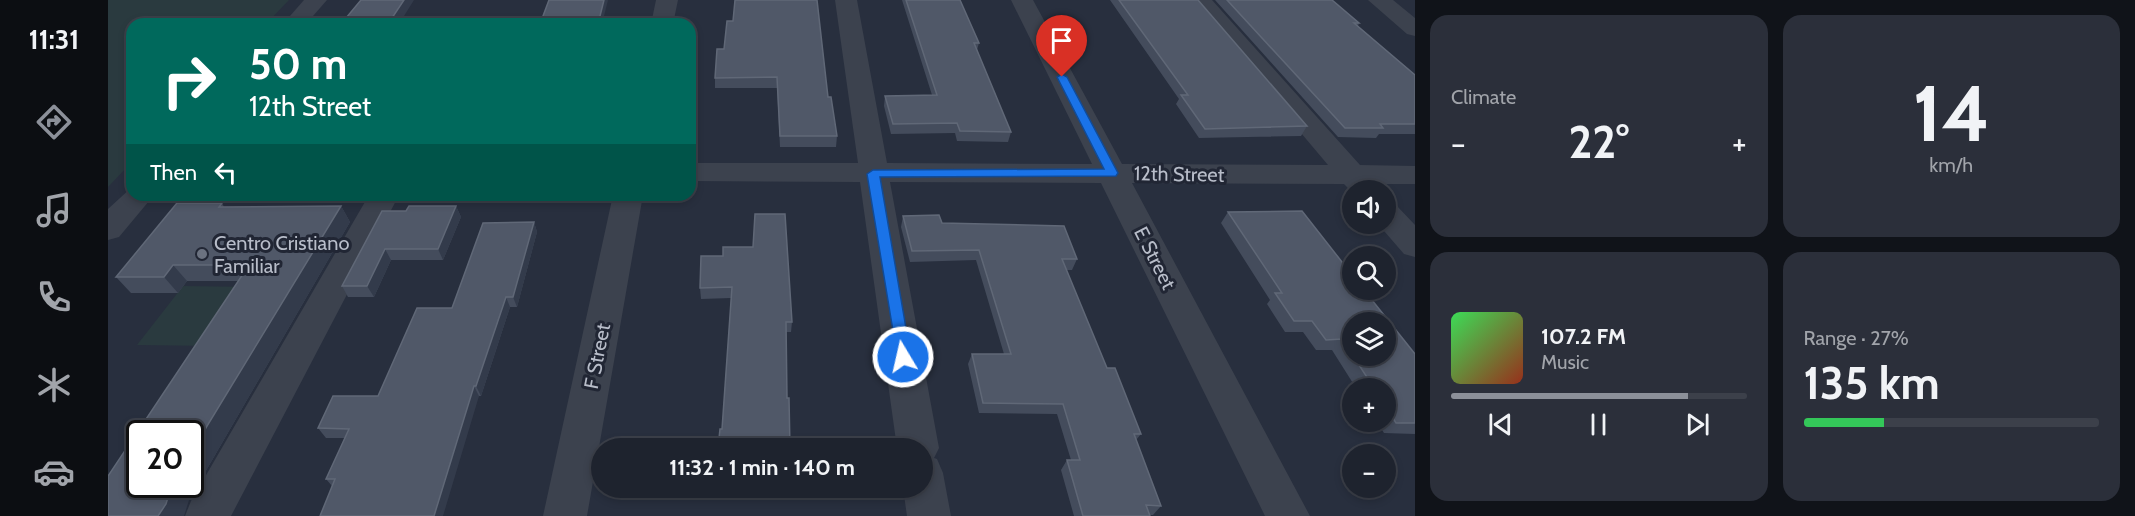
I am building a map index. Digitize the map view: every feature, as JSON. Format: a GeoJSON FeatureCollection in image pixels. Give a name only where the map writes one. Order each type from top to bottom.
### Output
{"type":"FeatureCollection","features":[{"type":"Feature","properties":{"kind":"street"},"geometry":{"type":"LineString","coordinates":[[300,18],[316,0]]}},
{"type":"Feature","properties":{"kind":"street"},"geometry":{"type":"LineString","coordinates":[[663,18],[667,0]]}},
{"type":"Feature","properties":{"kind":"street"},"geometry":{"type":"LineString","coordinates":[[846,0],[916,438]]}},
{"type":"Feature","properties":{"kind":"street","name":"E Street"},"geometry":{"type":"LineString","coordinates":[[1022,0],[1288,516]]}},
{"type":"Feature","properties":{"kind":"street"},"geometry":{"type":"LineString","coordinates":[[1200,0],[1357,180]]}},
{"type":"Feature","properties":{"kind":"street"},"geometry":{"type":"LineString","coordinates":[[1379,0],[1415,29]]}},
{"type":"Feature","properties":{"kind":"street","name":"12th Street"},"geometry":{"type":"LineString","coordinates":[[696,172],[1112,173],[1342,182]]}},
{"type":"Feature","properties":{"kind":"street","name":"12th Street"},"geometry":{"type":"LineString","coordinates":[[1381,180],[1415,175]]}},
{"type":"Feature","properties":{"kind":"street"},"geometry":{"type":"LineString","coordinates":[[108,229],[134,201]]}},
{"type":"Feature","properties":{"kind":"street"},"geometry":{"type":"LineString","coordinates":[[207,516],[381,201]]}},
{"type":"Feature","properties":{"kind":"street","name":"F Street"},"geometry":{"type":"LineString","coordinates":[[565,516],[627,201]]}},
{"type":"Feature","properties":{"kind":"street"},"geometry":{"type":"LineString","coordinates":[[1396,224],[1415,246]]}},
{"type":"Feature","properties":{"kind":"street"},"geometry":{"type":"LineString","coordinates":[[926,498],[929,516]]}},
{"type":"Feature","properties":{"kind":"shaded area"},"geometry":{"type":"Polygon","coordinates":[[[108,0],[289,0],[272,18],[126,18],[126,168],[108,187],[108,0]]]}},
{"type":"Feature","properties":{"kind":"shaded area"},"geometry":{"type":"Polygon","coordinates":[[[183,286],[252,287],[212,346],[137,345],[183,286]]]}},
{"type":"Feature","properties":{"kind":"building"},"geometry":{"type":"Polygon","coordinates":[[[361,0],[404,0],[392,18],[346,18],[361,0]]]}},
{"type":"Feature","properties":{"kind":"building"},"geometry":{"type":"Polygon","coordinates":[[[549,0],[604,0],[600,18],[542,18],[549,0]]]}},
{"type":"Feature","properties":{"kind":"building"},"geometry":{"type":"Polygon","coordinates":[[[735,0],[817,0],[828,97],[831,97],[837,136],[780,136],[777,77],[715,78],[717,49],[724,49],[727,21],[733,21],[735,0]]]}},
{"type":"Feature","properties":{"kind":"building"},"geometry":{"type":"Polygon","coordinates":[[[906,0],[960,0],[979,43],[974,43],[1011,132],[960,131],[957,123],[893,124],[885,96],[937,95],[906,0]]]}},
{"type":"Feature","properties":{"kind":"building"},"geometry":{"type":"Polygon","coordinates":[[[1119,0],[1198,0],[1307,126],[1205,129],[1181,95],[1188,95],[1119,0]]]}},
{"type":"Feature","properties":{"kind":"building"},"geometry":{"type":"Polygon","coordinates":[[[1227,0],[1332,0],[1359,23],[1354,23],[1415,75],[1415,124],[1380,124],[1383,128],[1345,128],[1227,0]]]}},
{"type":"Feature","properties":{"kind":"building"},"geometry":{"type":"Polygon","coordinates":[[[177,203],[222,203],[219,207],[341,206],[204,431],[204,420],[145,420],[249,265],[173,265],[164,277],[116,277],[177,203]]]}},
{"type":"Feature","properties":{"kind":"building"},"geometry":{"type":"Polygon","coordinates":[[[409,206],[456,206],[438,249],[385,249],[367,286],[342,286],[382,211],[406,211],[409,206]]]}},
{"type":"Feature","properties":{"kind":"building"},"geometry":{"type":"Polygon","coordinates":[[[1302,211],[1342,262],[1342,300],[1372,300],[1382,312],[1342,312],[1342,339],[1326,340],[1312,321],[1294,321],[1275,293],[1282,293],[1228,212],[1302,211]]]}},
{"type":"Feature","properties":{"kind":"building"},"geometry":{"type":"Polygon","coordinates":[[[755,214],[785,214],[792,322],[786,322],[790,438],[719,438],[720,429],[722,429],[732,287],[700,288],[701,256],[723,256],[723,247],[753,247],[755,214]]]}},
{"type":"Feature","properties":{"kind":"building"},"geometry":{"type":"Polygon","coordinates":[[[939,215],[942,223],[1064,226],[1077,259],[1062,259],[1107,368],[1115,368],[1141,434],[1134,434],[1161,506],[1146,505],[1150,516],[1083,516],[1067,460],[1080,460],[1063,404],[983,403],[972,354],[1011,354],[979,250],[912,251],[903,216],[939,215]]]}},
{"type":"Feature","properties":{"kind":"building"},"geometry":{"type":"Polygon","coordinates":[[[534,222],[513,297],[506,297],[476,386],[474,386],[434,516],[320,516],[335,479],[326,479],[349,429],[318,428],[333,396],[378,396],[417,308],[452,308],[483,223],[534,222]]]}},
{"type":"Feature","properties":{"kind":"building"},"geometry":{"type":"Polygon","coordinates":[[[1396,330],[1415,354],[1415,423],[1396,423],[1396,378],[1367,378],[1360,366],[1396,366],[1396,330]]]}},
{"type":"Feature","properties":{"kind":"building"},"geometry":{"type":"Polygon","coordinates":[[[126,449],[126,498],[168,498],[166,504],[158,516],[108,516],[108,476],[126,449]]]}},
{"type":"Feature","properties":{"kind":"place","name":"Centro Cristiano Familiar"},"geometry":{"type":"Point","coordinates":[202,254]}},
{"type":"Feature","properties":{"kind":"route"},"geometry":{"type":"LineString","coordinates":[[903,357],[873,174],[1112,173],[1062,77]]}}]}
